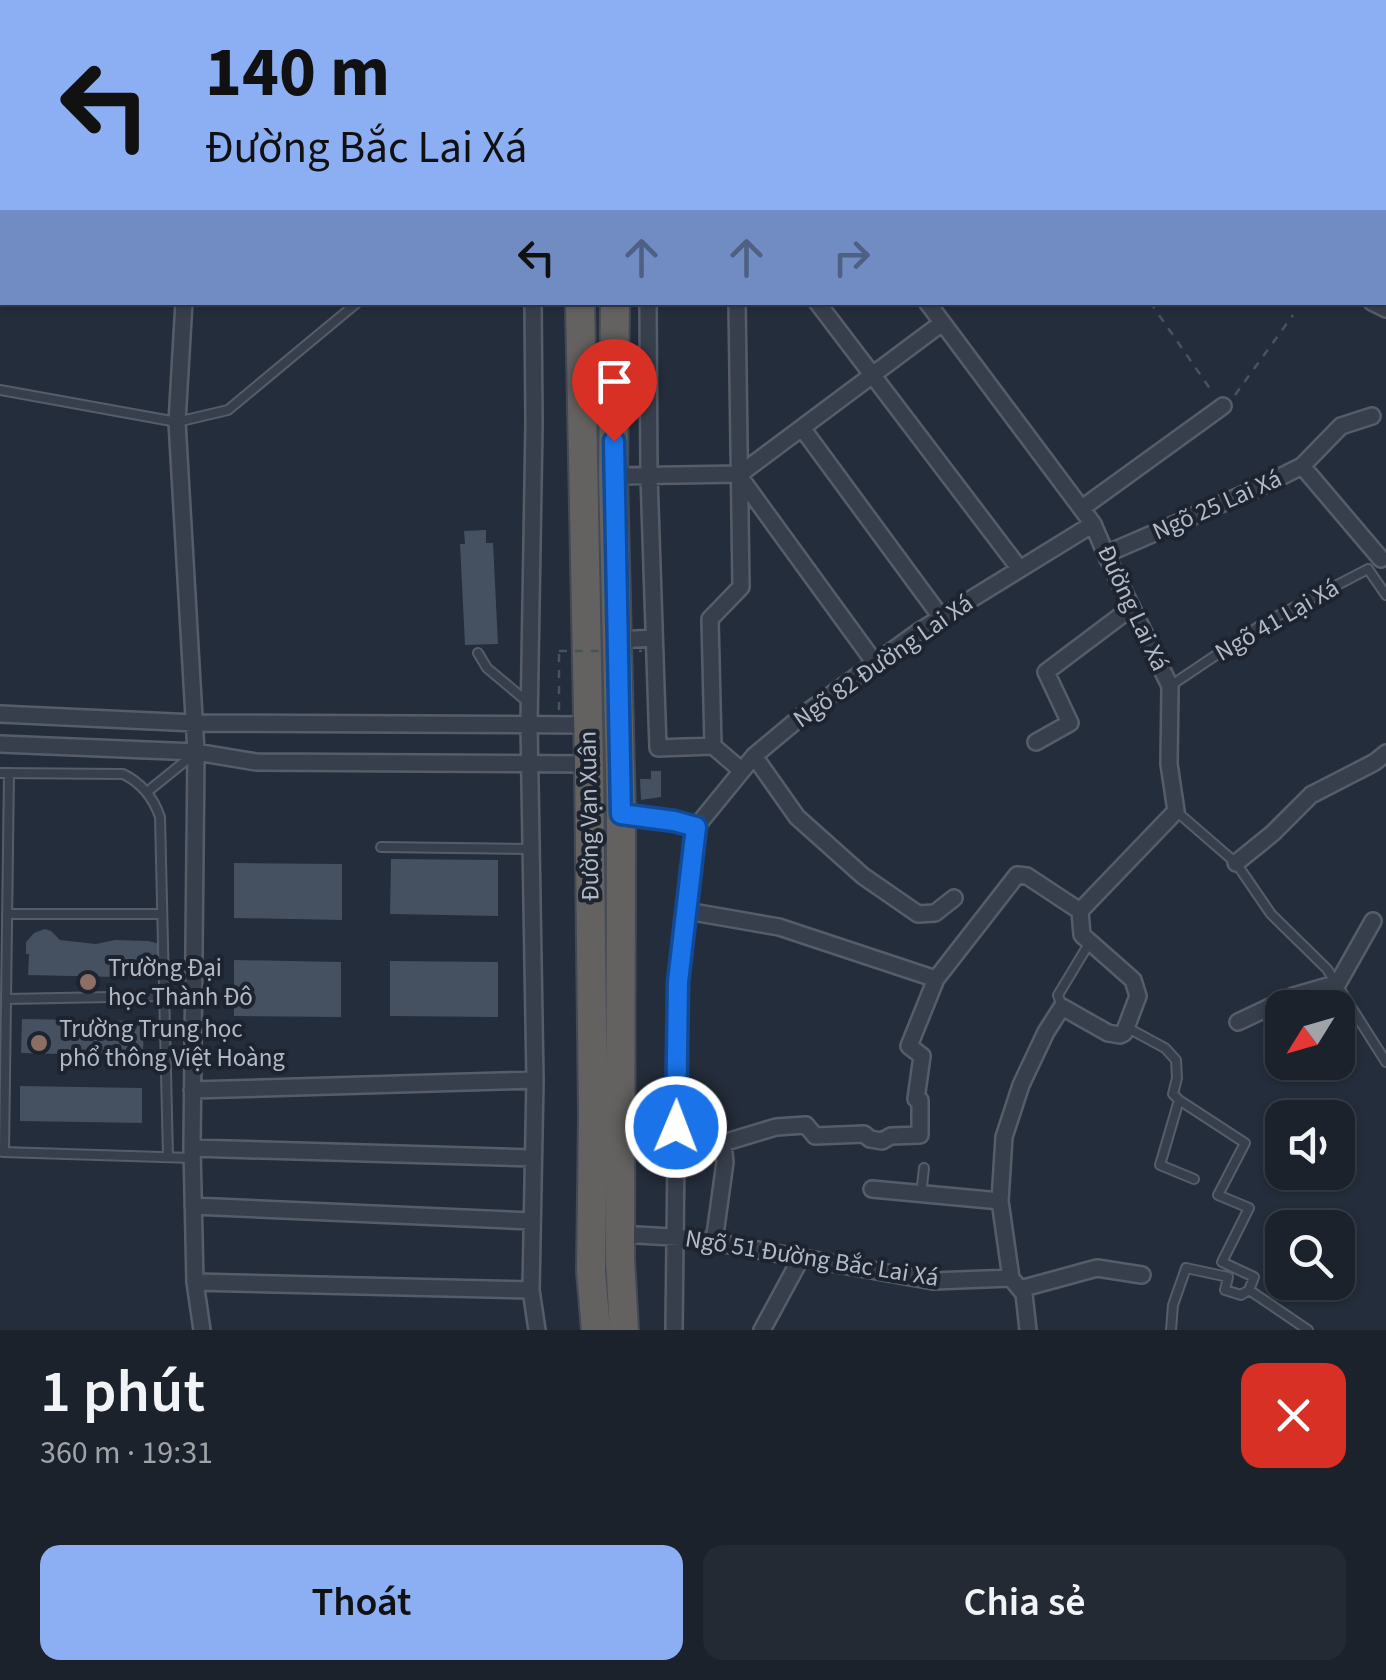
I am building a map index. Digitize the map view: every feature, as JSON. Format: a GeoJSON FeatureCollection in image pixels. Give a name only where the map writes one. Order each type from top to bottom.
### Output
{"type":"FeatureCollection","features":[{"type":"Feature","properties":{"kind":"highway","name":"Đường Vạn Xuân"},"geometry":{"type":"LineString","coordinates":[[580,305],[594,1116],[591,1272],[596,1330]]}},
{"type":"Feature","properties":{"kind":"highway","name":"Đường Vạn Xuân"},"geometry":{"type":"LineString","coordinates":[[615,305],[613,476],[629,646],[619,748],[620,1234],[624,1330]]}},
{"type":"Feature","properties":{"kind":"street"},"geometry":{"type":"LineString","coordinates":[[184,305],[177,422],[196,752],[192,1153],[195,1282],[202,1330]]}},
{"type":"Feature","properties":{"kind":"street"},"geometry":{"type":"LineString","coordinates":[[534,305],[529,724],[535,1080],[532,1290],[537,1330]]}},
{"type":"Feature","properties":{"kind":"street"},"geometry":{"type":"LineString","coordinates":[[648,305],[658,748]]}},
{"type":"Feature","properties":{"kind":"street"},"geometry":{"type":"LineString","coordinates":[[713,746],[710,619],[740,588],[738,305]]}},
{"type":"Feature","properties":{"kind":"street"},"geometry":{"type":"LineString","coordinates":[[820,305],[1019,568]]}},
{"type":"Feature","properties":{"kind":"street","name":"Đường Lai Xá"},"geometry":{"type":"LineString","coordinates":[[929,305],[1093,524],[1170,686],[1169,764],[1176,811]]}},
{"type":"Feature","properties":{"kind":"street"},"geometry":{"type":"LineString","coordinates":[[613,476],[740,475],[942,323]]}},
{"type":"Feature","properties":{"kind":"street"},"geometry":{"type":"LineString","coordinates":[[1082,508],[1222,406]]}},
{"type":"Feature","properties":{"kind":"street","name":"Ngõ 25 Lai Xá"},"geometry":{"type":"LineString","coordinates":[[1106,554],[1302,466],[1341,426],[1372,416]]}},
{"type":"Feature","properties":{"kind":"street"},"geometry":{"type":"LineString","coordinates":[[802,428],[941,617]]}},
{"type":"Feature","properties":{"kind":"street"},"geometry":{"type":"LineString","coordinates":[[1302,466],[1379,562]]}},
{"type":"Feature","properties":{"kind":"street"},"geometry":{"type":"LineString","coordinates":[[740,475],[875,662]]}},
{"type":"Feature","properties":{"kind":"street","name":"Ngõ 82 Đường Lai Xá"},"geometry":{"type":"LineString","coordinates":[[696,827],[754,756],[803,715],[941,617],[1093,524]]}},
{"type":"Feature","properties":{"kind":"street"},"geometry":{"type":"LineString","coordinates":[[1036,742],[1070,723],[1046,672],[1131,608]]}},
{"type":"Feature","properties":{"kind":"street"},"geometry":{"type":"LineString","coordinates":[[629,646],[654,638]]}},
{"type":"Feature","properties":{"kind":"street"},"geometry":{"type":"LineString","coordinates":[[0,714],[195,723],[587,725]]}},
{"type":"Feature","properties":{"kind":"street"},"geometry":{"type":"LineString","coordinates":[[0,744],[196,752],[256,762],[589,764]]}},
{"type":"Feature","properties":{"kind":"street"},"geometry":{"type":"LineString","coordinates":[[619,748],[713,746],[742,770]]}},
{"type":"Feature","properties":{"kind":"street"},"geometry":{"type":"LineString","coordinates":[[754,756],[797,818],[864,876],[918,914],[935,913],[954,898]]}},
{"type":"Feature","properties":{"kind":"street"},"geometry":{"type":"LineString","coordinates":[[1236,864],[1311,795],[1382,763]]}},
{"type":"Feature","properties":{"kind":"street"},"geometry":{"type":"LineString","coordinates":[[1028,1330],[1024,1294],[1015,1284],[1000,1201],[1004,1137],[1021,1085],[1062,1006],[1115,1036],[1124,1032],[1138,996],[1134,980],[1082,935],[1080,911],[1176,811]]}},
{"type":"Feature","properties":{"kind":"street"},"geometry":{"type":"LineString","coordinates":[[621,814],[696,827],[678,982],[674,1330]]}},
{"type":"Feature","properties":{"kind":"street"},"geometry":{"type":"LineString","coordinates":[[714,1242],[724,1142],[776,1127],[806,1125],[815,1136],[864,1134],[870,1140],[882,1141],[890,1136],[920,1135],[922,1056],[909,1046],[936,979],[1016,875],[1027,876],[1080,911]]}},
{"type":"Feature","properties":{"kind":"street"},"geometry":{"type":"LineString","coordinates":[[687,911],[779,927],[936,979]]}},
{"type":"Feature","properties":{"kind":"street"},"geometry":{"type":"LineString","coordinates":[[1238,1022],[1293,996],[1338,984],[1373,921]]}},
{"type":"Feature","properties":{"kind":"street"},"geometry":{"type":"LineString","coordinates":[[192,1090],[535,1080]]}},
{"type":"Feature","properties":{"kind":"street"},"geometry":{"type":"LineString","coordinates":[[192,1153],[532,1158]]}},
{"type":"Feature","properties":{"kind":"street"},"geometry":{"type":"LineString","coordinates":[[872,1189],[1000,1201]]}},
{"type":"Feature","properties":{"kind":"street"},"geometry":{"type":"LineString","coordinates":[[193,1206],[532,1221]]}},
{"type":"Feature","properties":{"kind":"street","name":"Ngõ 51 Đường Bắc Lai Xá"},"geometry":{"type":"LineString","coordinates":[[620,1234],[714,1242],[933,1281],[1015,1284],[1097,1268],[1142,1275]]}},
{"type":"Feature","properties":{"kind":"street"},"geometry":{"type":"LineString","coordinates":[[762,1330],[802,1258]]}},
{"type":"Feature","properties":{"kind":"street"},"geometry":{"type":"LineString","coordinates":[[195,1282],[532,1290]]}},
{"type":"Feature","properties":{"kind":"lane"},"geometry":{"type":"LineString","coordinates":[[0,390],[177,422],[228,410],[354,305]]}},
{"type":"Feature","properties":{"kind":"lane"},"geometry":{"type":"LineString","coordinates":[[1379,562],[1386,596]]}},
{"type":"Feature","properties":{"kind":"lane","name":"Ngõ 41 Lại Xá"},"geometry":{"type":"LineString","coordinates":[[1170,686],[1264,623],[1379,562]]}},
{"type":"Feature","properties":{"kind":"lane"},"geometry":{"type":"LineString","coordinates":[[478,653],[487,668],[530,704]]}},
{"type":"Feature","properties":{"kind":"lane"},"geometry":{"type":"LineString","coordinates":[[148,792],[196,752]]}},
{"type":"Feature","properties":{"kind":"lane"},"geometry":{"type":"LineString","coordinates":[[168,1157],[160,816],[148,792],[123,774],[5,773],[7,914],[2,1152],[168,1157],[192,1153]]}},
{"type":"Feature","properties":{"kind":"lane"},"geometry":{"type":"LineString","coordinates":[[1176,811],[1236,864],[1271,914],[1326,969],[1386,1062]]}},
{"type":"Feature","properties":{"kind":"lane"},"geometry":{"type":"LineString","coordinates":[[381,847],[532,849]]}},
{"type":"Feature","properties":{"kind":"lane"},"geometry":{"type":"LineString","coordinates":[[7,914],[162,914]]}},
{"type":"Feature","properties":{"kind":"lane"},"geometry":{"type":"LineString","coordinates":[[1062,1006],[1058,995],[1090,942]]}},
{"type":"Feature","properties":{"kind":"lane"},"geometry":{"type":"LineString","coordinates":[[6,999],[164,996]]}},
{"type":"Feature","properties":{"kind":"lane"},"geometry":{"type":"LineString","coordinates":[[1126,1027],[1165,1048],[1176,1060],[1172,1094],[1245,1143],[1218,1195],[1249,1208],[1222,1262],[1254,1277],[1249,1290],[1241,1295],[1225,1290],[1228,1277],[1186,1268],[1173,1305],[1171,1330]]}},
{"type":"Feature","properties":{"kind":"lane"},"geometry":{"type":"LineString","coordinates":[[1179,1100],[1160,1165],[1194,1179]]}},
{"type":"Feature","properties":{"kind":"lane"},"geometry":{"type":"LineString","coordinates":[[920,1194],[924,1168]]}},
{"type":"Feature","properties":{"kind":"lane"},"geometry":{"type":"LineString","coordinates":[[1249,1290],[1308,1330]]}},
{"type":"Feature","properties":{"kind":"path"},"geometry":{"type":"LineString","coordinates":[[1152,305],[1222,406],[1238,394],[1292,315]]}},
{"type":"Feature","properties":{"kind":"path"},"geometry":{"type":"LineString","coordinates":[[558,677],[559,651],[629,646]]}},
{"type":"Feature","properties":{"kind":"building"},"geometry":{"type":"Polygon","coordinates":[[[486,530],[486,543],[493,543],[498,644],[465,645],[460,544],[465,544],[464,531],[486,530]]]}},
{"type":"Feature","properties":{"kind":"building"},"geometry":{"type":"Polygon","coordinates":[[[651,771],[661,771],[661,797],[641,800],[640,779],[651,779],[651,771]]]}},
{"type":"Feature","properties":{"kind":"building"},"geometry":{"type":"Polygon","coordinates":[[[391,859],[498,860],[498,916],[390,914],[391,859]]]}},
{"type":"Feature","properties":{"kind":"building"},"geometry":{"type":"Polygon","coordinates":[[[234,863],[342,864],[342,920],[234,918],[234,863]]]}},
{"type":"Feature","properties":{"kind":"building"},"geometry":{"type":"Polygon","coordinates":[[[45,929],[60,940],[160,944],[158,978],[28,975],[26,942],[45,929]]]}},
{"type":"Feature","properties":{"kind":"building"},"geometry":{"type":"Polygon","coordinates":[[[234,960],[341,962],[341,1017],[234,1016],[234,960]]]}},
{"type":"Feature","properties":{"kind":"building"},"geometry":{"type":"Polygon","coordinates":[[[390,961],[498,962],[498,1017],[390,1016],[390,961]]]}},
{"type":"Feature","properties":{"kind":"building"},"geometry":{"type":"Polygon","coordinates":[[[22,1019],[144,1021],[143,1056],[21,1053],[22,1019]]]}},
{"type":"Feature","properties":{"kind":"building"},"geometry":{"type":"Polygon","coordinates":[[[20,1086],[142,1088],[142,1123],[20,1121],[20,1086]]]}},
{"type":"Feature","properties":{"kind":"place","name":"Trường Đại học Thành Đô"},"geometry":{"type":"Point","coordinates":[88,982]}},
{"type":"Feature","properties":{"kind":"place","name":"Trường Trung học phổ thông Việt Hoàng"},"geometry":{"type":"Point","coordinates":[39,1043]}},
{"type":"Feature","properties":{"kind":"route"},"geometry":{"type":"LineString","coordinates":[[614,441],[621,814],[696,827],[678,982],[676,1127]]}}]}
